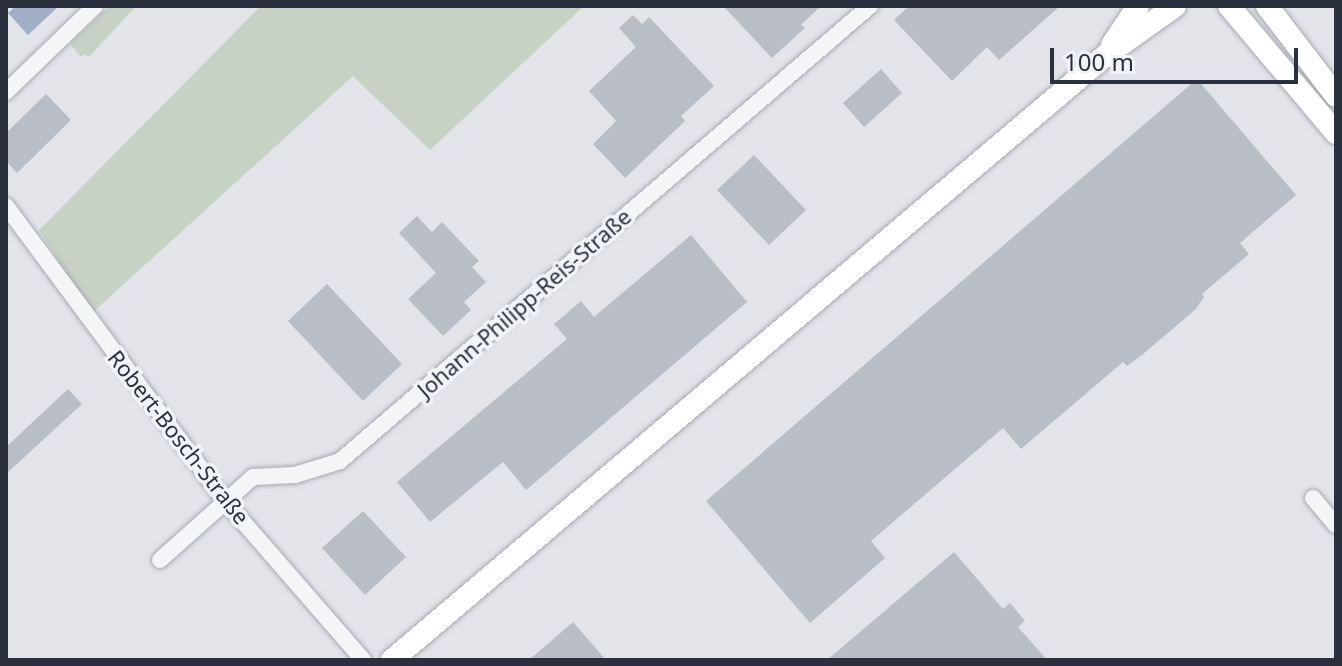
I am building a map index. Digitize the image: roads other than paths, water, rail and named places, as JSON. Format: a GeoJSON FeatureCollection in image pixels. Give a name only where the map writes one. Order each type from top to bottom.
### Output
{"type":"FeatureCollection","features":[{"type":"Feature","properties":{"kind":"main road"},"geometry":{"type":"LineString","coordinates":[[1105,56],[1138,6]]}},
{"type":"Feature","properties":{"kind":"main road"},"geometry":{"type":"LineString","coordinates":[[392,660],[1105,56],[1175,6]]}},
{"type":"Feature","properties":{"kind":"main road"},"geometry":{"type":"LineString","coordinates":[[1229,6],[1336,133]]}},
{"type":"Feature","properties":{"kind":"main road"},"geometry":{"type":"LineString","coordinates":[[1267,6],[1336,96]]}},
{"type":"Feature","properties":{"kind":"street"},"geometry":{"type":"LineString","coordinates":[[6,92],[95,6]]}},
{"type":"Feature","properties":{"kind":"street","name":"Johann-Philipp-Reis-Straße"},"geometry":{"type":"LineString","coordinates":[[160,560],[253,477],[295,475],[340,461],[870,6]]}},
{"type":"Feature","properties":{"kind":"street","name":"Robert-Bosch-Straße"},"geometry":{"type":"LineString","coordinates":[[6,206],[225,501],[363,660]]}},
{"type":"Feature","properties":{"kind":"street"},"geometry":{"type":"LineString","coordinates":[[1313,498],[1336,525]]}},
{"type":"Feature","properties":{"kind":"water"},"geometry":{"type":"Polygon","coordinates":[[[16,6],[59,6],[28,35],[8,13],[16,6]]]}}]}
